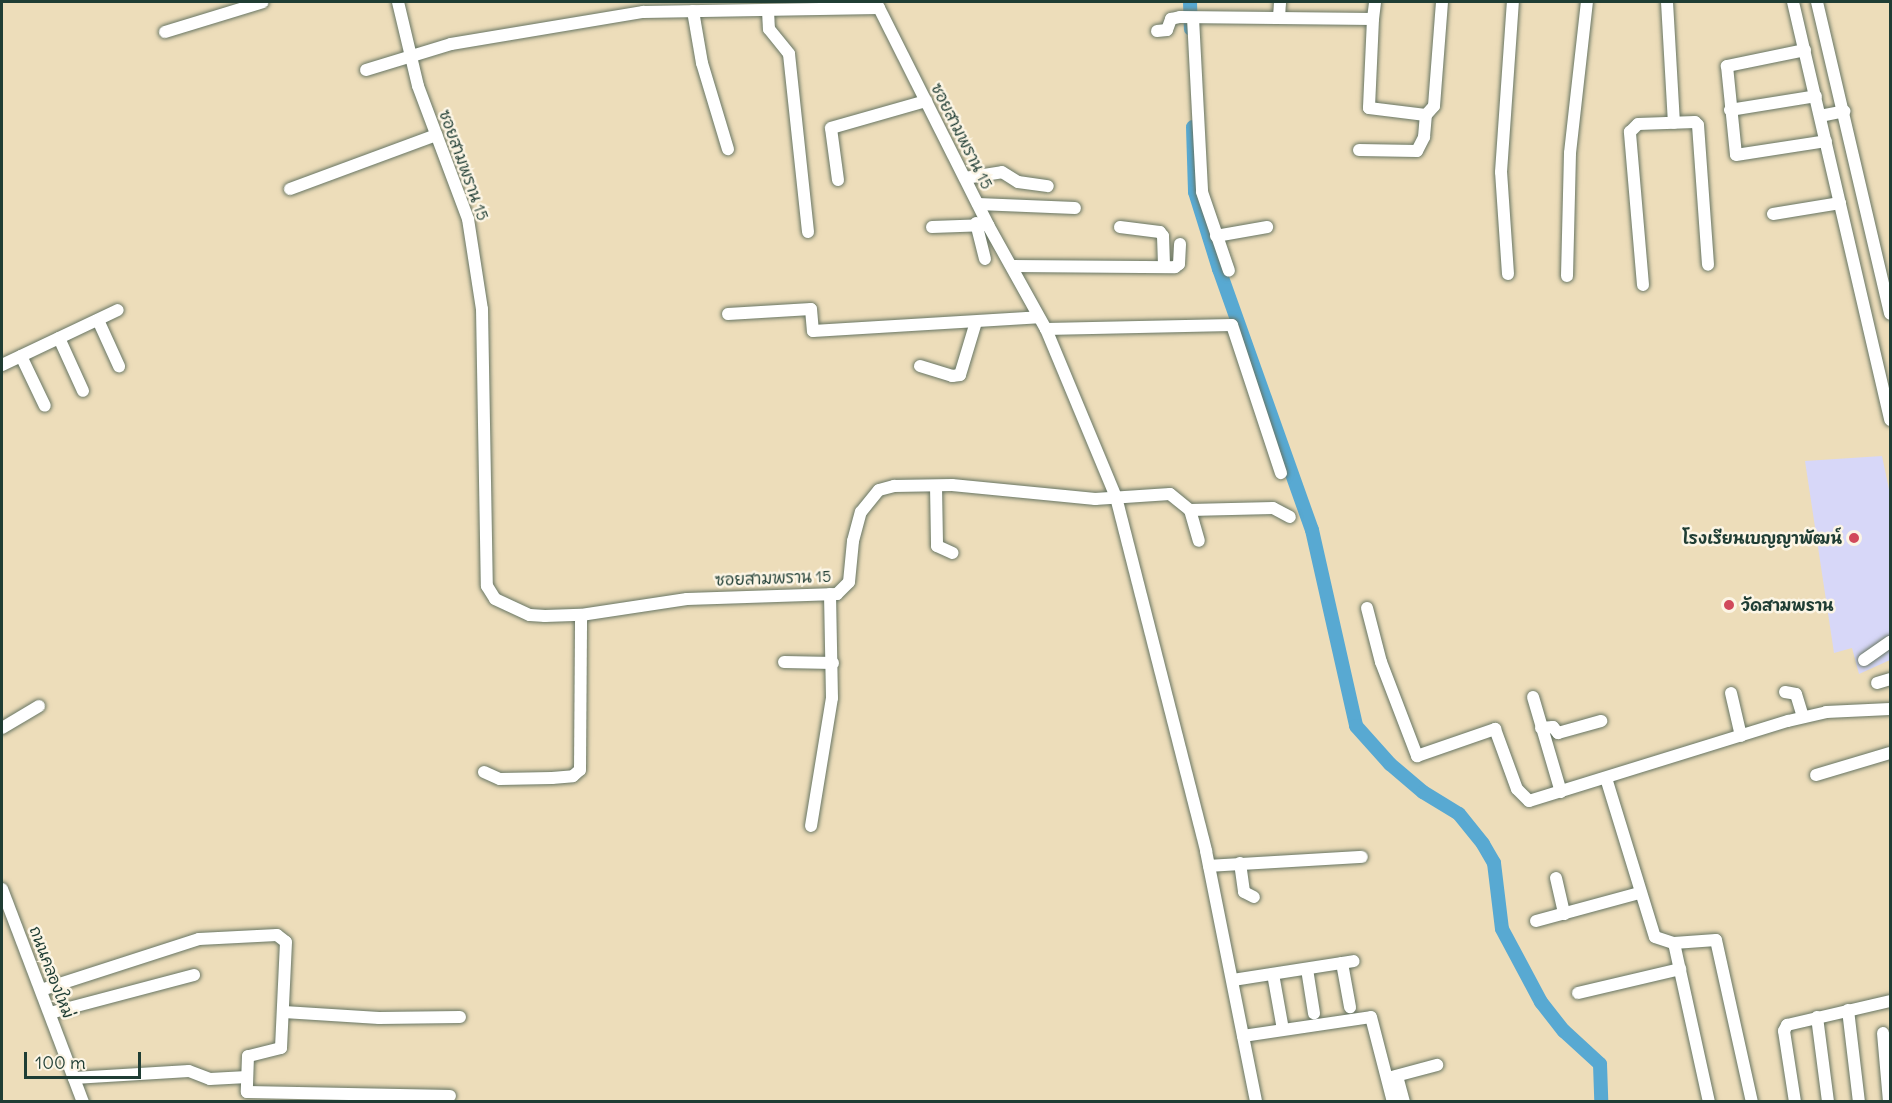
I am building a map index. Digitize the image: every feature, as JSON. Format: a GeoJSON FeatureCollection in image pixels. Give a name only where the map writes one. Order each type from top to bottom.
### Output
{"type":"FeatureCollection","features":[{"type":"Feature","properties":{"kind":"street"},"geometry":{"type":"LineString","coordinates":[[165,32],[263,2]]}},
{"type":"Feature","properties":{"kind":"street","name":"ซอยสามพราน 15"},"geometry":{"type":"LineString","coordinates":[[398,2],[409,55],[468,219],[482,309],[488,592],[530,615],[580,615],[687,599],[830,594],[845,590],[849,582],[856,527],[861,512],[879,490],[936,486],[1095,499],[1116,497],[1046,329],[1012,266],[982,224],[978,204],[877,5]]}},
{"type":"Feature","properties":{"kind":"street"},"geometry":{"type":"LineString","coordinates":[[1279,17],[1280,2]]}},
{"type":"Feature","properties":{"kind":"street"},"geometry":{"type":"LineString","coordinates":[[1375,2],[1369,108],[1426,116]]}},
{"type":"Feature","properties":{"kind":"street"},"geometry":{"type":"LineString","coordinates":[[1359,150],[1417,151],[1424,137],[1426,116],[1434,106],[1442,2]]}},
{"type":"Feature","properties":{"kind":"street"},"geometry":{"type":"LineString","coordinates":[[1508,274],[1501,172],[1513,2]]}},
{"type":"Feature","properties":{"kind":"street"},"geometry":{"type":"LineString","coordinates":[[1567,276],[1570,153],[1587,2]]}},
{"type":"Feature","properties":{"kind":"street"},"geometry":{"type":"LineString","coordinates":[[1666,2],[1674,123]]}},
{"type":"Feature","properties":{"kind":"street"},"geometry":{"type":"LineString","coordinates":[[1793,2],[1890,420]]}},
{"type":"Feature","properties":{"kind":"street"},"geometry":{"type":"LineString","coordinates":[[1817,2],[1845,111],[1878,261],[1888,289],[1890,314]]}},
{"type":"Feature","properties":{"kind":"street"},"geometry":{"type":"LineString","coordinates":[[366,70],[451,44],[643,12],[768,11],[877,5]]}},
{"type":"Feature","properties":{"kind":"street"},"geometry":{"type":"LineString","coordinates":[[693,11],[702,63],[728,149]]}},
{"type":"Feature","properties":{"kind":"street"},"geometry":{"type":"LineString","coordinates":[[768,11],[769,29],[789,54],[808,232]]}},
{"type":"Feature","properties":{"kind":"street"},"geometry":{"type":"LineString","coordinates":[[1188,18],[1202,192],[1229,271]]}},
{"type":"Feature","properties":{"kind":"street"},"geometry":{"type":"LineString","coordinates":[[1158,31],[1167,30],[1170,20],[1188,18],[1373,19]]}},
{"type":"Feature","properties":{"kind":"street"},"geometry":{"type":"LineString","coordinates":[[1805,50],[1727,66],[1730,110],[1738,156],[1826,141]]}},
{"type":"Feature","properties":{"kind":"street"},"geometry":{"type":"LineString","coordinates":[[1730,110],[1816,96]]}},
{"type":"Feature","properties":{"kind":"street"},"geometry":{"type":"LineString","coordinates":[[838,180],[831,128],[926,101]]}},
{"type":"Feature","properties":{"kind":"street"},"geometry":{"type":"LineString","coordinates":[[1820,116],[1845,111]]}},
{"type":"Feature","properties":{"kind":"street"},"geometry":{"type":"LineString","coordinates":[[1643,285],[1630,132],[1638,124],[1695,122],[1699,128],[1708,265]]}},
{"type":"Feature","properties":{"kind":"street"},"geometry":{"type":"LineString","coordinates":[[290,189],[436,135]]}},
{"type":"Feature","properties":{"kind":"street"},"geometry":{"type":"LineString","coordinates":[[964,178],[1002,172],[1017,182],[1048,186]]}},
{"type":"Feature","properties":{"kind":"street"},"geometry":{"type":"LineString","coordinates":[[1773,214],[1840,202]]}},
{"type":"Feature","properties":{"kind":"street"},"geometry":{"type":"LineString","coordinates":[[978,204],[1075,208]]}},
{"type":"Feature","properties":{"kind":"street"},"geometry":{"type":"LineString","coordinates":[[932,227],[982,224],[985,259]]}},
{"type":"Feature","properties":{"kind":"street"},"geometry":{"type":"LineString","coordinates":[[1120,227],[1160,232],[1163,236],[1164,267]]}},
{"type":"Feature","properties":{"kind":"street"},"geometry":{"type":"LineString","coordinates":[[1216,236],[1267,227]]}},
{"type":"Feature","properties":{"kind":"street"},"geometry":{"type":"LineString","coordinates":[[1012,266],[1164,267],[1179,264],[1180,244]]}},
{"type":"Feature","properties":{"kind":"street"},"geometry":{"type":"LineString","coordinates":[[1878,261],[1890,257]]}},
{"type":"Feature","properties":{"kind":"street"},"geometry":{"type":"LineString","coordinates":[[728,314],[811,309],[813,332],[1040,317]]}},
{"type":"Feature","properties":{"kind":"street"},"geometry":{"type":"LineString","coordinates":[[2,365],[118,310]]}},
{"type":"Feature","properties":{"kind":"street"},"geometry":{"type":"LineString","coordinates":[[98,320],[119,366]]}},
{"type":"Feature","properties":{"kind":"street"},"geometry":{"type":"LineString","coordinates":[[920,366],[952,376],[960,375],[976,322]]}},
{"type":"Feature","properties":{"kind":"street"},"geometry":{"type":"LineString","coordinates":[[1046,329],[1232,325],[1281,473]]}},
{"type":"Feature","properties":{"kind":"street"},"geometry":{"type":"LineString","coordinates":[[59,338],[83,391]]}},
{"type":"Feature","properties":{"kind":"street"},"geometry":{"type":"LineString","coordinates":[[21,356],[45,406]]}},
{"type":"Feature","properties":{"kind":"street"},"geometry":{"type":"LineString","coordinates":[[936,486],[938,546],[953,553]]}},
{"type":"Feature","properties":{"kind":"street"},"geometry":{"type":"LineString","coordinates":[[1199,541],[1190,510],[1170,494],[1116,497],[1209,866],[1256,1101]]}},
{"type":"Feature","properties":{"kind":"street"},"geometry":{"type":"LineString","coordinates":[[1190,510],[1273,508],[1290,517]]}},
{"type":"Feature","properties":{"kind":"street"},"geometry":{"type":"LineString","coordinates":[[811,826],[830,715],[833,663],[830,594]]}},
{"type":"Feature","properties":{"kind":"street"},"geometry":{"type":"LineString","coordinates":[[1367,608],[1381,662],[1417,756],[1495,729],[1522,798],[1535,801],[1803,717],[1826,712],[1890,709]]}},
{"type":"Feature","properties":{"kind":"street"},"geometry":{"type":"LineString","coordinates":[[484,772],[500,778],[552,778],[573,777],[580,770],[580,615]]}},
{"type":"Feature","properties":{"kind":"street"},"geometry":{"type":"LineString","coordinates":[[1864,660],[1890,642]]}},
{"type":"Feature","properties":{"kind":"street"},"geometry":{"type":"LineString","coordinates":[[784,662],[833,663]]}},
{"type":"Feature","properties":{"kind":"street"},"geometry":{"type":"LineString","coordinates":[[1877,683],[1890,679]]}},
{"type":"Feature","properties":{"kind":"street"},"geometry":{"type":"LineString","coordinates":[[1785,692],[1796,694],[1803,717]]}},
{"type":"Feature","properties":{"kind":"street"},"geometry":{"type":"LineString","coordinates":[[1731,693],[1741,736]]}},
{"type":"Feature","properties":{"kind":"street"},"geometry":{"type":"LineString","coordinates":[[1533,697],[1561,792]]}},
{"type":"Feature","properties":{"kind":"street"},"geometry":{"type":"LineString","coordinates":[[2,728],[39,706]]}},
{"type":"Feature","properties":{"kind":"street"},"geometry":{"type":"LineString","coordinates":[[1541,728],[1553,727],[1558,733],[1601,721]]}},
{"type":"Feature","properties":{"kind":"street"},"geometry":{"type":"LineString","coordinates":[[1816,776],[1890,753]]}},
{"type":"Feature","properties":{"kind":"street"},"geometry":{"type":"LineString","coordinates":[[1606,778],[1655,937],[1674,943],[1716,940],[1752,1101]]}},
{"type":"Feature","properties":{"kind":"street"},"geometry":{"type":"LineString","coordinates":[[1209,866],[1362,856]]}},
{"type":"Feature","properties":{"kind":"street"},"geometry":{"type":"LineString","coordinates":[[1240,863],[1244,892],[1254,897]]}},
{"type":"Feature","properties":{"kind":"street"},"geometry":{"type":"LineString","coordinates":[[1556,878],[1564,914]]}},
{"type":"Feature","properties":{"kind":"street","name":"ถนนคลองใหม่"},"geometry":{"type":"LineString","coordinates":[[2,889],[83,1101]]}},
{"type":"Feature","properties":{"kind":"street"},"geometry":{"type":"LineString","coordinates":[[1536,921],[1640,894]]}},
{"type":"Feature","properties":{"kind":"street"},"geometry":{"type":"LineString","coordinates":[[40,990],[199,939],[277,935],[286,942],[281,1048],[249,1055],[248,1097],[450,1096]]}},
{"type":"Feature","properties":{"kind":"street"},"geometry":{"type":"LineString","coordinates":[[1674,943],[1709,1101]]}},
{"type":"Feature","properties":{"kind":"street"},"geometry":{"type":"LineString","coordinates":[[1233,980],[1348,962],[1350,1007]]}},
{"type":"Feature","properties":{"kind":"street"},"geometry":{"type":"LineString","coordinates":[[1307,969],[1314,1014]]}},
{"type":"Feature","properties":{"kind":"street"},"geometry":{"type":"LineString","coordinates":[[1578,993],[1680,969]]}},
{"type":"Feature","properties":{"kind":"street"},"geometry":{"type":"LineString","coordinates":[[1273,974],[1281,1024]]}},
{"type":"Feature","properties":{"kind":"street"},"geometry":{"type":"LineString","coordinates":[[50,1013],[194,975]]}},
{"type":"Feature","properties":{"kind":"street"},"geometry":{"type":"LineString","coordinates":[[1795,1101],[1785,1028],[1817,1017],[1890,1001]]}},
{"type":"Feature","properties":{"kind":"street"},"geometry":{"type":"LineString","coordinates":[[1848,1010],[1859,1101]]}},
{"type":"Feature","properties":{"kind":"street"},"geometry":{"type":"LineString","coordinates":[[284,1012],[379,1018],[460,1017]]}},
{"type":"Feature","properties":{"kind":"street"},"geometry":{"type":"LineString","coordinates":[[1243,1036],[1371,1017],[1378,1056],[1393,1077],[1404,1101]]}},
{"type":"Feature","properties":{"kind":"street"},"geometry":{"type":"LineString","coordinates":[[1817,1017],[1828,1101]]}},
{"type":"Feature","properties":{"kind":"street"},"geometry":{"type":"LineString","coordinates":[[1883,1033],[1889,1101]]}},
{"type":"Feature","properties":{"kind":"street"},"geometry":{"type":"LineString","coordinates":[[1393,1077],[1437,1065]]}},
{"type":"Feature","properties":{"kind":"street"},"geometry":{"type":"LineString","coordinates":[[75,1078],[189,1071],[210,1079],[247,1077]]}},
{"type":"Feature","properties":{"kind":"street"},"geometry":{"type":"LineString","coordinates":[[1393,1077],[1393,1101]]}},
{"type":"Feature","properties":{"kind":"shaded area","name":"โรงเรียนเบญญาพัฒน์"},"geometry":{"type":"Polygon","coordinates":[[[1882,456],[1890,494],[1890,660],[1859,674],[1852,648],[1834,653],[1805,461],[1882,456]]]}},
{"type":"Feature","properties":{"kind":"waterway"},"geometry":{"type":"LineString","coordinates":[[1190,2],[1191,29]]}},
{"type":"Feature","properties":{"kind":"waterway"},"geometry":{"type":"LineString","coordinates":[[1193,127],[1195,192],[1219,269],[1312,530],[1356,726],[1390,764],[1423,792],[1459,814],[1483,844],[1494,863],[1502,929],[1541,1002],[1564,1031],[1600,1064],[1601,1102]]}},
{"type":"Feature","properties":{"kind":"place","name":"โรงเรียนเบญญาพัฒน์"},"geometry":{"type":"Point","coordinates":[1854,538]}},
{"type":"Feature","properties":{"kind":"place","name":"วัดสามพราน"},"geometry":{"type":"Point","coordinates":[1729,605]}}]}
